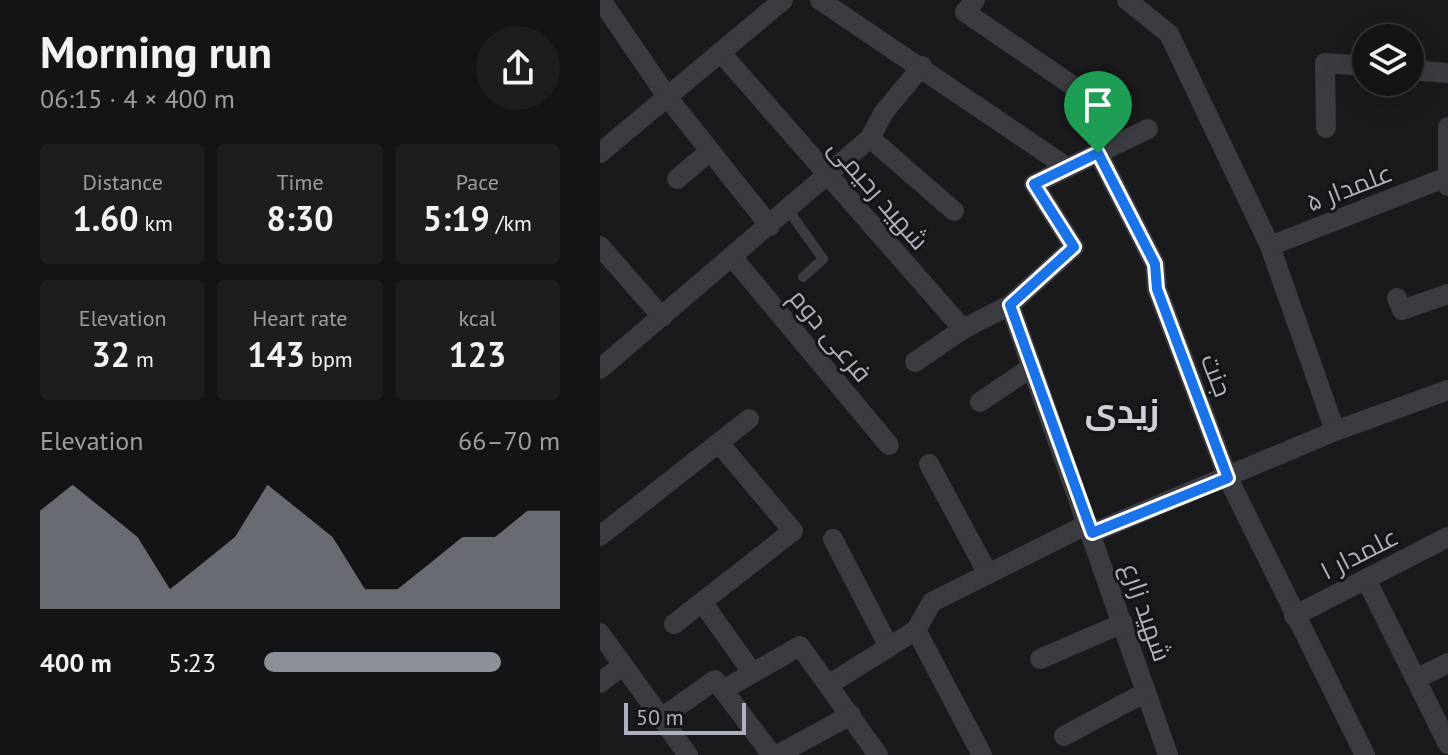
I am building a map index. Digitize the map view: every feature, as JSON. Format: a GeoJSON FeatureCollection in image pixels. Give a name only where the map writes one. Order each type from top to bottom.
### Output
{"type":"FeatureCollection","features":[{"type":"Feature","properties":{"kind":"street"},"geometry":{"type":"LineString","coordinates":[[601,0],[668,98],[770,226]]}},
{"type":"Feature","properties":{"kind":"street"},"geometry":{"type":"LineString","coordinates":[[600,153],[783,0]]}},
{"type":"Feature","properties":{"kind":"street"},"geometry":{"type":"LineString","coordinates":[[820,0],[922,66],[1068,168]]}},
{"type":"Feature","properties":{"kind":"street"},"geometry":{"type":"LineString","coordinates":[[975,0],[965,12],[1070,84]]}},
{"type":"Feature","properties":{"kind":"street"},"geometry":{"type":"LineString","coordinates":[[1127,0],[1169,34],[1270,246],[1335,431]]}},
{"type":"Feature","properties":{"kind":"street","name":"شهید رحیمی"},"geometry":{"type":"LineString","coordinates":[[722,54],[963,329]]}},
{"type":"Feature","properties":{"kind":"street"},"geometry":{"type":"LineString","coordinates":[[1326,128],[1325,63],[1352,65]]}},
{"type":"Feature","properties":{"kind":"street"},"geometry":{"type":"LineString","coordinates":[[600,369],[789,211],[870,138],[884,112],[922,66]]}},
{"type":"Feature","properties":{"kind":"street"},"geometry":{"type":"LineString","coordinates":[[1424,71],[1448,73]]}},
{"type":"Feature","properties":{"kind":"street"},"geometry":{"type":"LineString","coordinates":[[1448,127],[1448,186]]}},
{"type":"Feature","properties":{"kind":"street"},"geometry":{"type":"LineString","coordinates":[[915,362],[963,329],[1010,305],[1074,247],[1034,184],[1148,129]]}},
{"type":"Feature","properties":{"kind":"street"},"geometry":{"type":"LineString","coordinates":[[870,138],[954,211]]}},
{"type":"Feature","properties":{"kind":"street"},"geometry":{"type":"LineString","coordinates":[[677,179],[710,151]]}},
{"type":"Feature","properties":{"kind":"street","name":"جنت"},"geometry":{"type":"LineString","coordinates":[[1098,153],[1155,264],[1157,289],[1228,478],[1365,755]]}},
{"type":"Feature","properties":{"kind":"street","name":"علمدار ۵"},"geometry":{"type":"LineString","coordinates":[[1270,246],[1447,177]]}},
{"type":"Feature","properties":{"kind":"street"},"geometry":{"type":"LineString","coordinates":[[600,246],[662,317]]}},
{"type":"Feature","properties":{"kind":"street","name":"فرعی دوم"},"geometry":{"type":"LineString","coordinates":[[733,258],[889,445]]}},
{"type":"Feature","properties":{"kind":"street"},"geometry":{"type":"LineString","coordinates":[[1397,298],[1402,310],[1448,294]]}},
{"type":"Feature","properties":{"kind":"street","name":"شهید زارع"},"geometry":{"type":"LineString","coordinates":[[1010,305],[1168,755]]}},
{"type":"Feature","properties":{"kind":"street"},"geometry":{"type":"LineString","coordinates":[[980,402],[1032,367]]}},
{"type":"Feature","properties":{"kind":"street"},"geometry":{"type":"LineString","coordinates":[[828,685],[916,630],[932,602],[988,574],[1090,528],[1228,478],[1335,431],[1448,390]]}},
{"type":"Feature","properties":{"kind":"street"},"geometry":{"type":"LineString","coordinates":[[600,536],[749,419]]}},
{"type":"Feature","properties":{"kind":"street"},"geometry":{"type":"LineString","coordinates":[[674,624],[793,531],[719,443]]}},
{"type":"Feature","properties":{"kind":"street"},"geometry":{"type":"LineString","coordinates":[[929,464],[988,574]]}},
{"type":"Feature","properties":{"kind":"street","name":"علمدار ۱"},"geometry":{"type":"LineString","coordinates":[[1294,616],[1448,537]]}},
{"type":"Feature","properties":{"kind":"street"},"geometry":{"type":"LineString","coordinates":[[833,539],[889,647]]}},
{"type":"Feature","properties":{"kind":"street"},"geometry":{"type":"LineString","coordinates":[[1366,579],[1448,744]]}},
{"type":"Feature","properties":{"kind":"street"},"geometry":{"type":"LineString","coordinates":[[702,602],[752,672]]}},
{"type":"Feature","properties":{"kind":"street"},"geometry":{"type":"LineString","coordinates":[[1040,659],[1123,623]]}},
{"type":"Feature","properties":{"kind":"street"},"geometry":{"type":"LineString","coordinates":[[916,630],[982,755]]}},
{"type":"Feature","properties":{"kind":"street"},"geometry":{"type":"LineString","coordinates":[[600,633],[688,755]]}},
{"type":"Feature","properties":{"kind":"street"},"geometry":{"type":"LineString","coordinates":[[723,690],[800,646],[878,755]]}},
{"type":"Feature","properties":{"kind":"street"},"geometry":{"type":"LineString","coordinates":[[1416,679],[1448,663]]}},
{"type":"Feature","properties":{"kind":"street"},"geometry":{"type":"LineString","coordinates":[[600,683],[623,665]]}},
{"type":"Feature","properties":{"kind":"street"},"geometry":{"type":"LineString","coordinates":[[661,718],[715,680],[775,755],[851,715]]}},
{"type":"Feature","properties":{"kind":"street"},"geometry":{"type":"LineString","coordinates":[[1064,736],[1146,692]]}},
{"type":"Feature","properties":{"kind":"lane"},"geometry":{"type":"LineString","coordinates":[[789,211],[823,259],[803,277]]}},
{"type":"Feature","properties":{"kind":"district","name":"زیدی"},"geometry":{"type":"Point","coordinates":[1122,410]}},
{"type":"Feature","properties":{"kind":"route"},"geometry":{"type":"LineString","coordinates":[[1098,153],[1155,264],[1157,289],[1228,478],[1092,533],[1010,305],[1074,247],[1034,184],[1098,153]]}}]}
